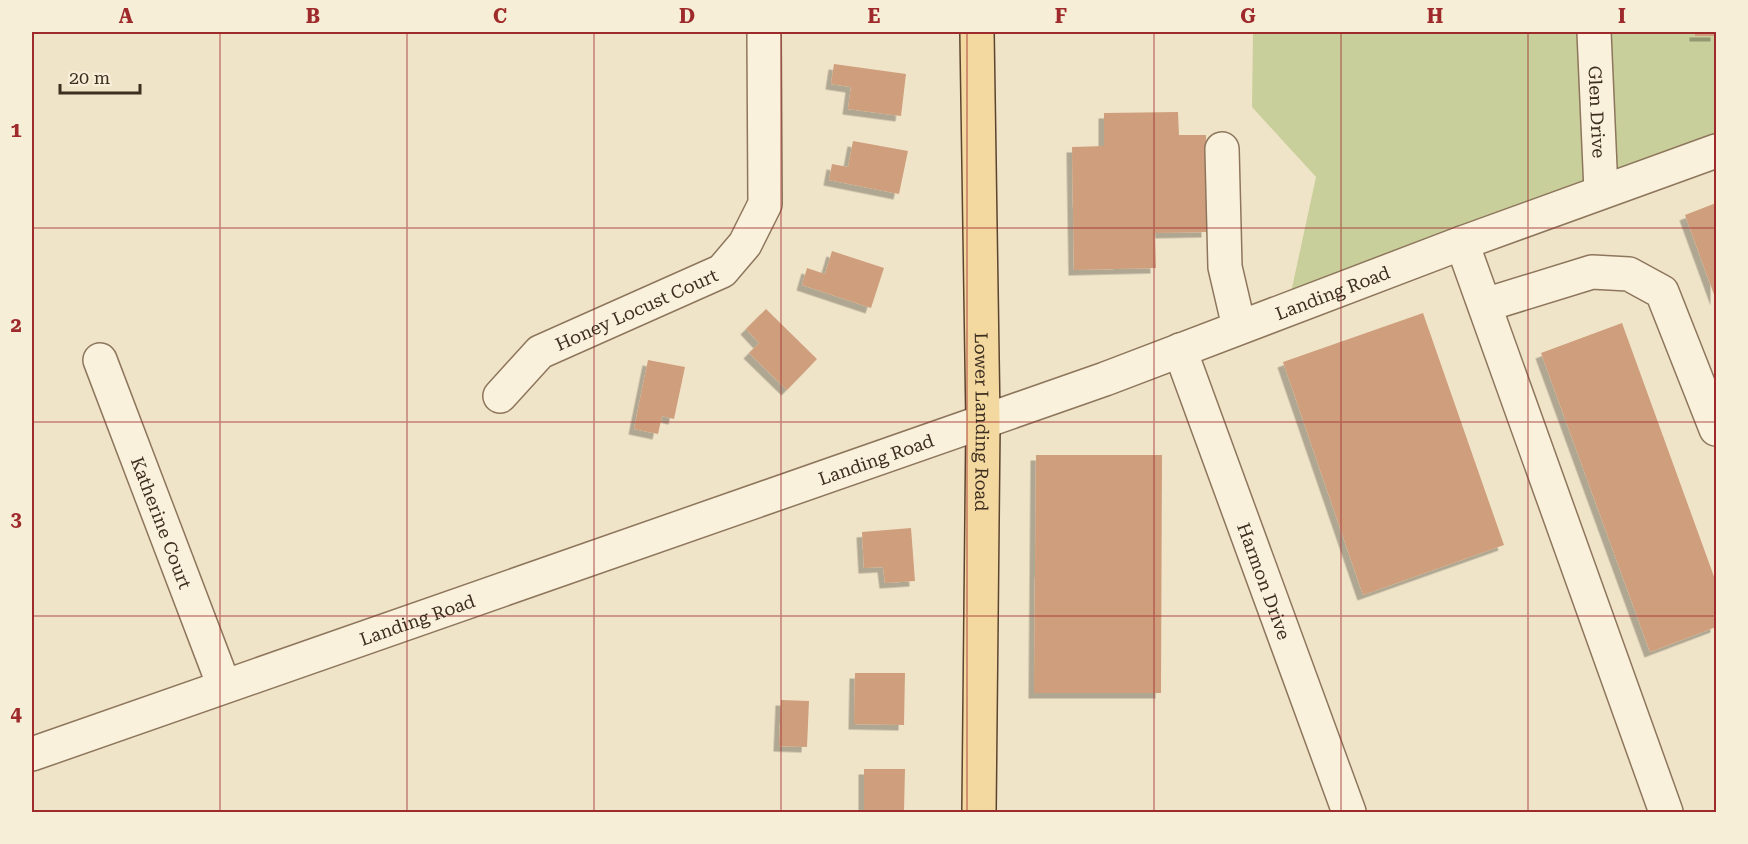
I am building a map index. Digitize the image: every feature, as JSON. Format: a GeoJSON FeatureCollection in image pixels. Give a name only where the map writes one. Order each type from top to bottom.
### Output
{"type":"FeatureCollection","features":[{"type":"Feature","properties":{"kind":"main road","name":"Lower Landing Road"},"geometry":{"type":"LineString","coordinates":[[977,32],[983,422],[979,813]]}},
{"type":"Feature","properties":{"kind":"street","name":"Honey Locust Court"},"geometry":{"type":"LineString","coordinates":[[500,396],[540,352],[722,271],[745,244],[765,204],[764,32]]}},
{"type":"Feature","properties":{"kind":"street","name":"Glen Drive"},"geometry":{"type":"LineString","coordinates":[[1594,32],[1600,191]]}},
{"type":"Feature","properties":{"kind":"street"},"geometry":{"type":"LineString","coordinates":[[1222,149],[1225,267],[1239,327]]}},
{"type":"Feature","properties":{"kind":"street","name":"Landing Road"},"geometry":{"type":"LineString","coordinates":[[32,754],[983,422],[1600,191],[1716,151]]}},
{"type":"Feature","properties":{"kind":"street"},"geometry":{"type":"LineString","coordinates":[[1462,243],[1666,813]]}},
{"type":"Feature","properties":{"kind":"street"},"geometry":{"type":"LineString","coordinates":[[1485,305],[1592,272],[1629,274],[1662,292],[1716,429]]}},
{"type":"Feature","properties":{"kind":"street","name":"Harmon Drive"},"geometry":{"type":"LineString","coordinates":[[1180,350],[1349,813]]}},
{"type":"Feature","properties":{"kind":"street","name":"Katherine Court"},"geometry":{"type":"LineString","coordinates":[[100,360],[224,686]]}},
{"type":"Feature","properties":{"kind":"green space"},"geometry":{"type":"Polygon","coordinates":[[[1253,32],[1716,32],[1716,145],[1290,297],[1316,177],[1252,107],[1253,32]]]}},
{"type":"Feature","properties":{"kind":"building"},"geometry":{"type":"Polygon","coordinates":[[[1695,32],[1716,32],[1716,36],[1695,36],[1695,32]]]}},
{"type":"Feature","properties":{"kind":"building"},"geometry":{"type":"Polygon","coordinates":[[[834,64],[906,74],[901,116],[848,109],[851,87],[831,84],[834,64]]]}},
{"type":"Feature","properties":{"kind":"building"},"geometry":{"type":"Polygon","coordinates":[[[1178,112],[1179,135],[1206,135],[1207,232],[1155,233],[1156,268],[1074,270],[1072,147],[1104,146],[1104,113],[1178,112]]]}},
{"type":"Feature","properties":{"kind":"building"},"geometry":{"type":"Polygon","coordinates":[[[853,141],[908,151],[899,194],[829,180],[832,164],[848,167],[853,141]]]}},
{"type":"Feature","properties":{"kind":"building"},"geometry":{"type":"Polygon","coordinates":[[[1716,203],[1716,300],[1685,215],[1716,203]]]}},
{"type":"Feature","properties":{"kind":"building"},"geometry":{"type":"Polygon","coordinates":[[[832,251],[884,268],[871,308],[802,285],[807,268],[825,274],[832,251]]]}},
{"type":"Feature","properties":{"kind":"building"},"geometry":{"type":"Polygon","coordinates":[[[766,309],[817,359],[787,390],[749,353],[759,343],[746,329],[766,309]]]}},
{"type":"Feature","properties":{"kind":"building"},"geometry":{"type":"Polygon","coordinates":[[[1423,313],[1504,545],[1363,595],[1283,362],[1423,313]]]}},
{"type":"Feature","properties":{"kind":"building"},"geometry":{"type":"Polygon","coordinates":[[[1622,323],[1716,582],[1716,627],[1650,652],[1541,353],[1622,323]]]}},
{"type":"Feature","properties":{"kind":"building"},"geometry":{"type":"Polygon","coordinates":[[[648,360],[685,367],[674,419],[662,416],[658,434],[634,429],[648,360]]]}},
{"type":"Feature","properties":{"kind":"building"},"geometry":{"type":"Polygon","coordinates":[[[1036,455],[1162,455],[1161,693],[1034,693],[1036,455]]]}},
{"type":"Feature","properties":{"kind":"building"},"geometry":{"type":"Polygon","coordinates":[[[911,528],[915,581],[885,583],[883,567],[864,568],[862,532],[911,528]]]}},
{"type":"Feature","properties":{"kind":"building"},"geometry":{"type":"Polygon","coordinates":[[[855,673],[905,673],[904,725],[854,724],[855,673]]]}},
{"type":"Feature","properties":{"kind":"building"},"geometry":{"type":"Polygon","coordinates":[[[781,700],[809,701],[807,747],[779,746],[781,700]]]}},
{"type":"Feature","properties":{"kind":"building"},"geometry":{"type":"Polygon","coordinates":[[[864,769],[905,769],[904,812],[864,812],[864,769]]]}}]}
